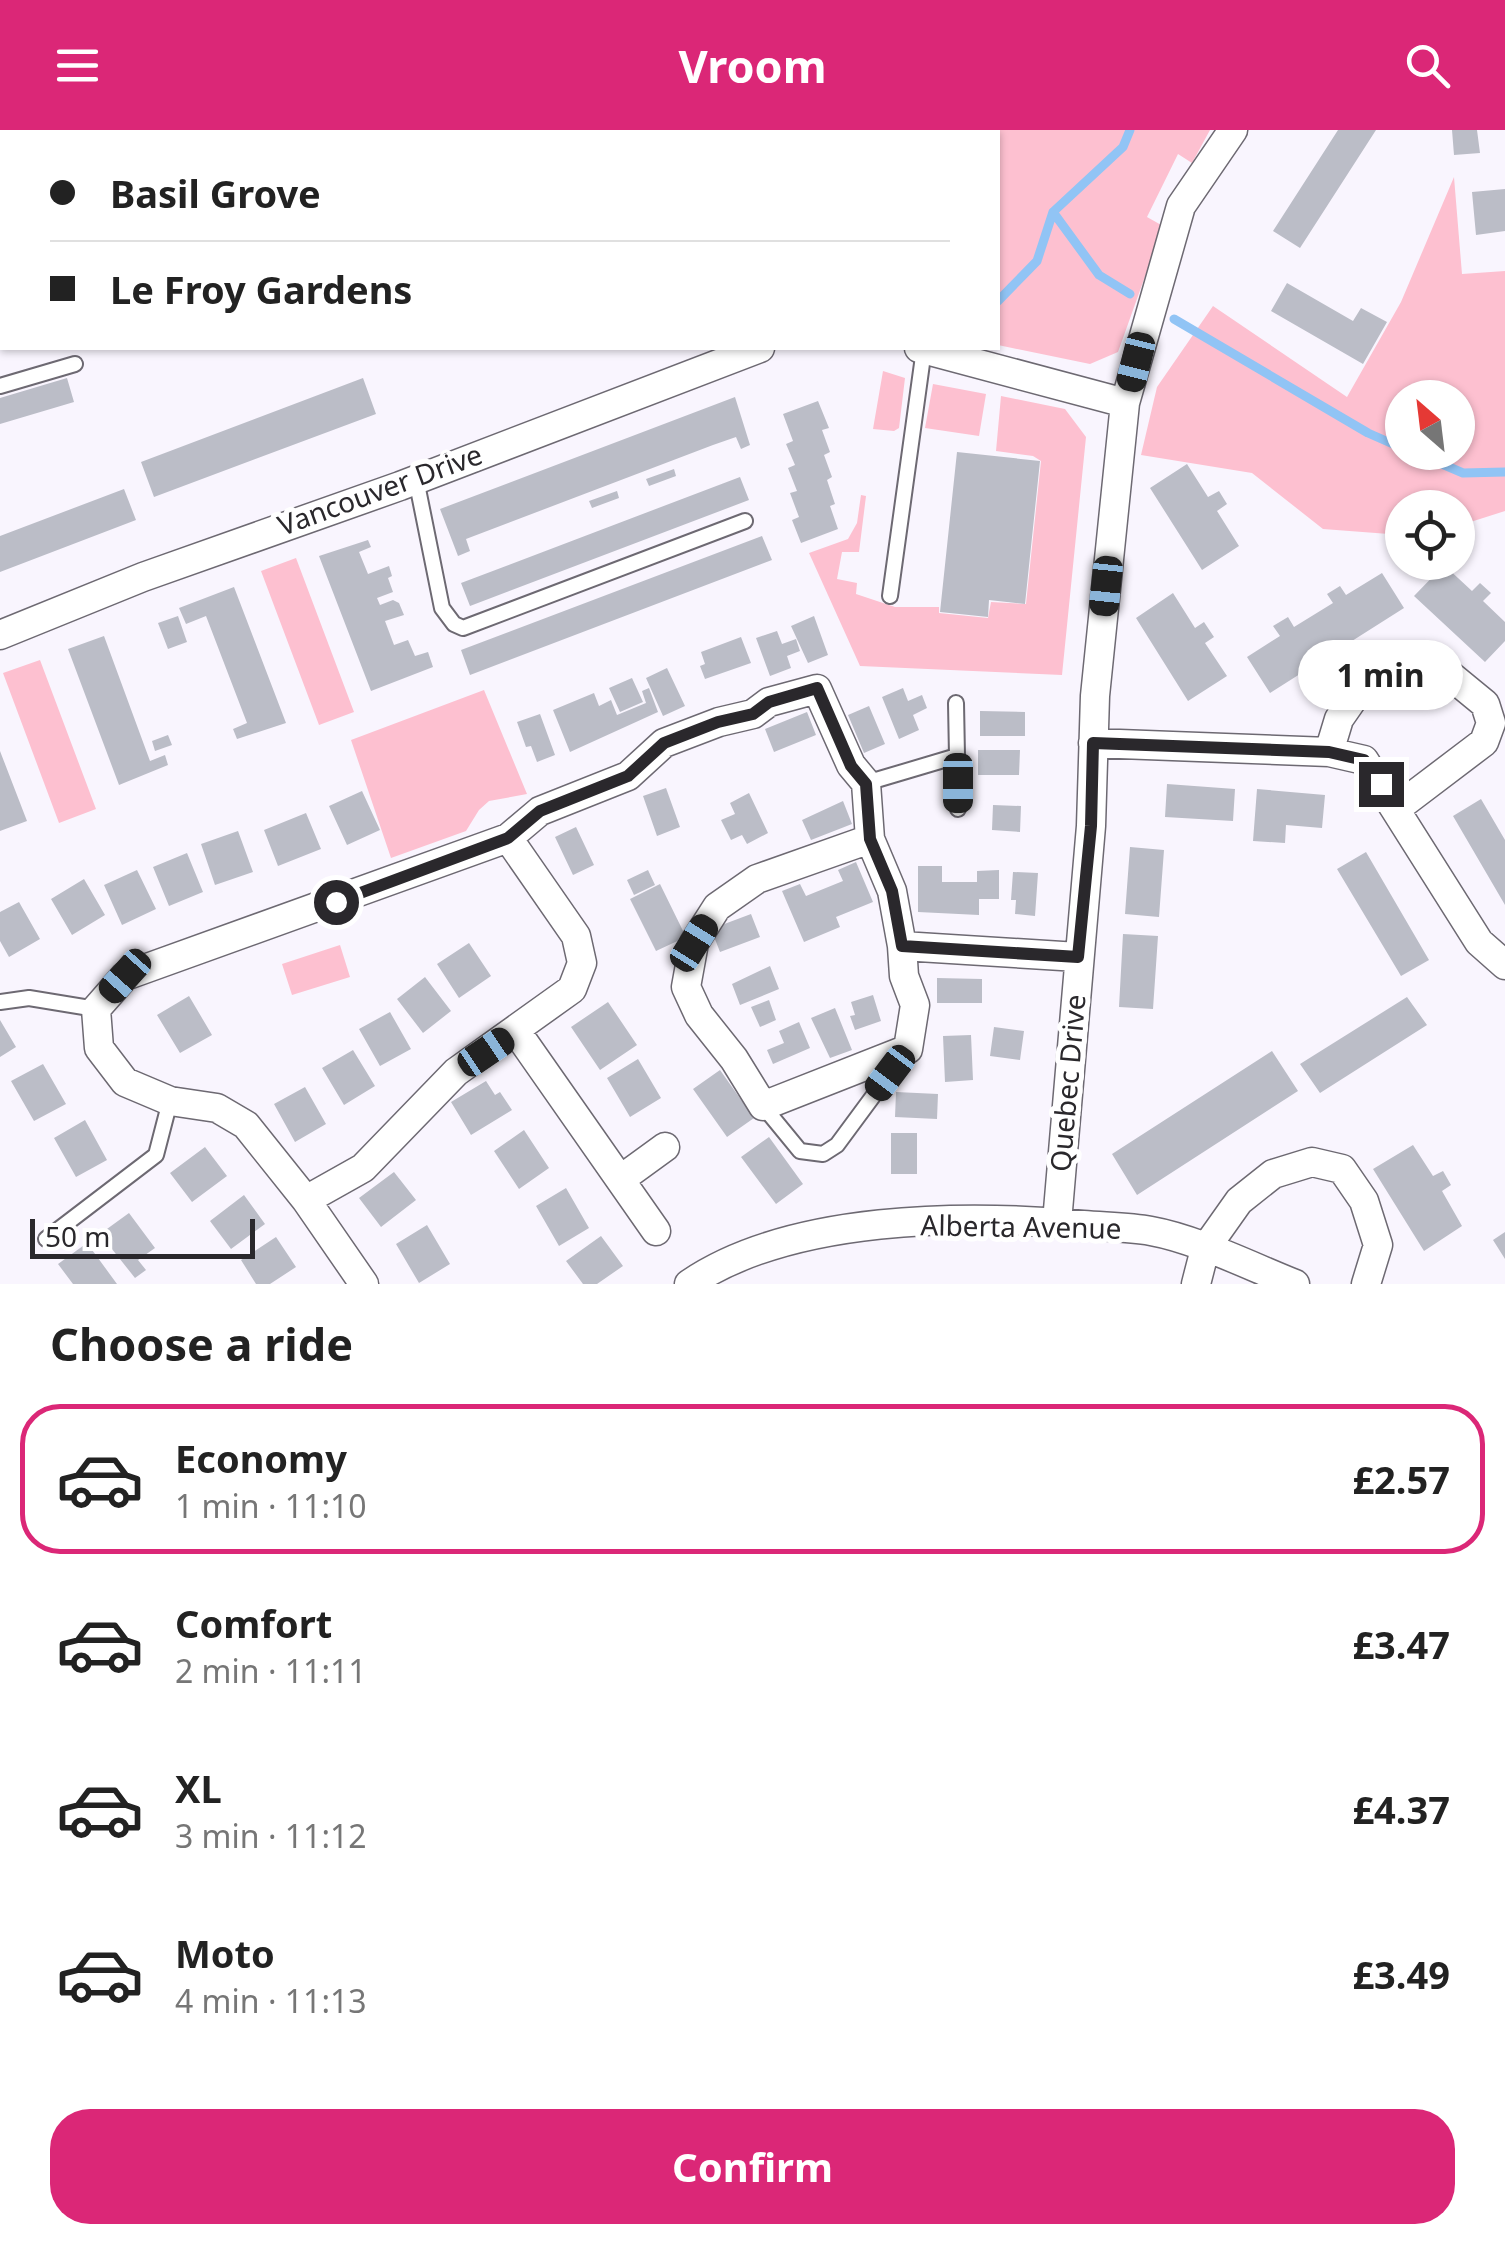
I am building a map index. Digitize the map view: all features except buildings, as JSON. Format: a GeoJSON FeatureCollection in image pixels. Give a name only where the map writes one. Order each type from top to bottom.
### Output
{"type":"FeatureCollection","features":[{"type":"Feature","properties":{"kind":"street","name":"Quebec Drive"},"geometry":{"type":"LineString","coordinates":[[1058,1222],[1091,826],[1095,696],[1125,404],[1181,206],[1233,130]]}},
{"type":"Feature","properties":{"kind":"street","name":"Vancouver Drive"},"geometry":{"type":"LineString","coordinates":[[0,634],[755,350]]}},
{"type":"Feature","properties":{"kind":"street"},"geometry":{"type":"LineString","coordinates":[[928,350],[1125,404]]}},
{"type":"Feature","properties":{"kind":"street"},"geometry":{"type":"LineString","coordinates":[[1329,752],[1339,719],[1355,696],[1403,663],[1430,664],[1446,672],[1497,712],[1484,742],[1397,808]]}},
{"type":"Feature","properties":{"kind":"street"},"geometry":{"type":"LineString","coordinates":[[364,1284],[306,1200],[246,1126],[217,1108],[170,1100],[125,1082],[99,1048],[96,1009],[125,976],[508,838],[540,811],[628,776],[664,743],[718,722],[753,714],[769,702],[817,688],[851,766],[866,784],[870,839],[892,891],[904,976],[914,1005],[908,1049],[763,1106],[734,1059],[699,1015],[686,987],[694,943],[717,907],[757,879],[870,839]]}},
{"type":"Feature","properties":{"kind":"street"},"geometry":{"type":"LineString","coordinates":[[1093,743],[1329,752],[1364,760],[1479,942],[1505,965]]}},
{"type":"Feature","properties":{"kind":"street"},"geometry":{"type":"LineString","coordinates":[[306,1200],[363,1168],[456,1072],[572,989],[582,963],[576,936],[508,838]]}},
{"type":"Feature","properties":{"kind":"street"},"geometry":{"type":"LineString","coordinates":[[902,946],[1078,957]]}},
{"type":"Feature","properties":{"kind":"street"},"geometry":{"type":"LineString","coordinates":[[516,1032],[656,1231]]}},
{"type":"Feature","properties":{"kind":"street"},"geometry":{"type":"LineString","coordinates":[[621,1179],[666,1147]]}},
{"type":"Feature","properties":{"kind":"street"},"geometry":{"type":"LineString","coordinates":[[1196,1284],[1205,1249],[1239,1201],[1273,1174],[1312,1162],[1342,1170],[1364,1201],[1378,1245],[1366,1284]]}},
{"type":"Feature","properties":{"kind":"street","name":"Alberta Avenue"},"geometry":{"type":"LineString","coordinates":[[689,1284],[712,1268],[806,1236],[958,1220],[1058,1222],[1153,1231],[1295,1284]]}},
{"type":"Feature","properties":{"kind":"lane"},"geometry":{"type":"LineString","coordinates":[[890,596],[921,350]]}},
{"type":"Feature","properties":{"kind":"lane"},"geometry":{"type":"LineString","coordinates":[[0,386],[75,364]]}},
{"type":"Feature","properties":{"kind":"lane"},"geometry":{"type":"LineString","coordinates":[[416,478],[442,608],[454,624],[463,628],[744,521]]}},
{"type":"Feature","properties":{"kind":"lane"},"geometry":{"type":"LineString","coordinates":[[956,703],[958,810]]}},
{"type":"Feature","properties":{"kind":"lane"},"geometry":{"type":"LineString","coordinates":[[866,784],[957,756]]}},
{"type":"Feature","properties":{"kind":"lane"},"geometry":{"type":"LineString","coordinates":[[0,1002],[29,998],[96,1009]]}},
{"type":"Feature","properties":{"kind":"lane"},"geometry":{"type":"LineString","coordinates":[[763,1106],[800,1151],[822,1154],[837,1146],[908,1049]]}},
{"type":"Feature","properties":{"kind":"lane"},"geometry":{"type":"LineString","coordinates":[[46,1239],[156,1155],[170,1100]]}},
{"type":"Feature","properties":{"kind":"shaded area"},"geometry":{"type":"Polygon","coordinates":[[[1000,130],[1210,130],[1192,163],[1178,154],[1147,217],[1163,226],[1118,352],[1090,364],[1000,345],[1000,130]]]}},
{"type":"Feature","properties":{"kind":"shaded area"},"geometry":{"type":"Polygon","coordinates":[[[1454,177],[1462,274],[1505,271],[1505,511],[1475,521],[1475,490],[1385,490],[1385,534],[1323,529],[1252,473],[1141,455],[1157,387],[1213,306],[1347,397],[1401,302],[1454,177]]]}},
{"type":"Feature","properties":{"kind":"shaded area"},"geometry":{"type":"Polygon","coordinates":[[[883,371],[905,378],[899,428],[894,431],[873,429],[883,371]]]}},
{"type":"Feature","properties":{"kind":"shaded area"},"geometry":{"type":"Polygon","coordinates":[[[933,384],[986,394],[979,436],[925,428],[933,384]]]}},
{"type":"Feature","properties":{"kind":"shaded area"},"geometry":{"type":"Polygon","coordinates":[[[1001,396],[1065,409],[1086,437],[1062,675],[860,666],[809,553],[848,539],[857,523],[861,495],[866,496],[859,552],[842,552],[837,579],[857,583],[856,594],[895,607],[939,607],[939,613],[988,618],[991,602],[1026,604],[1041,461],[1033,456],[996,451],[1001,396]]]}},
{"type":"Feature","properties":{"kind":"shaded area"},"geometry":{"type":"Polygon","coordinates":[[[296,558],[354,712],[319,725],[261,571],[296,558]]]}},
{"type":"Feature","properties":{"kind":"shaded area"},"geometry":{"type":"Polygon","coordinates":[[[40,660],[96,809],[59,823],[3,673],[40,660]]]}},
{"type":"Feature","properties":{"kind":"shaded area"},"geometry":{"type":"Polygon","coordinates":[[[484,690],[527,794],[489,801],[466,831],[391,858],[351,740],[484,690]]]}},
{"type":"Feature","properties":{"kind":"shaded area"},"geometry":{"type":"Polygon","coordinates":[[[340,945],[350,977],[292,995],[282,964],[340,945]]]}},
{"type":"Feature","properties":{"kind":"waterway"},"geometry":{"type":"LineString","coordinates":[[1000,299],[1037,261],[1053,212],[1123,147],[1130,130]]}},
{"type":"Feature","properties":{"kind":"waterway"},"geometry":{"type":"LineString","coordinates":[[1053,212],[1099,275],[1130,294]]}},
{"type":"Feature","properties":{"kind":"waterway"},"geometry":{"type":"LineString","coordinates":[[1174,319],[1385,440]]}},
{"type":"Feature","properties":{"kind":"waterway"},"geometry":{"type":"LineString","coordinates":[[1456,470],[1505,472]]}},
{"type":"Feature","properties":{"kind":"route"},"geometry":{"type":"LineString","coordinates":[[336,902],[508,838],[540,811],[628,776],[664,743],[718,722],[753,714],[769,702],[817,688],[851,766],[866,784],[870,839],[892,891],[902,946],[1078,957],[1091,826],[1093,743],[1329,752],[1364,760],[1381,784]]}}]}
